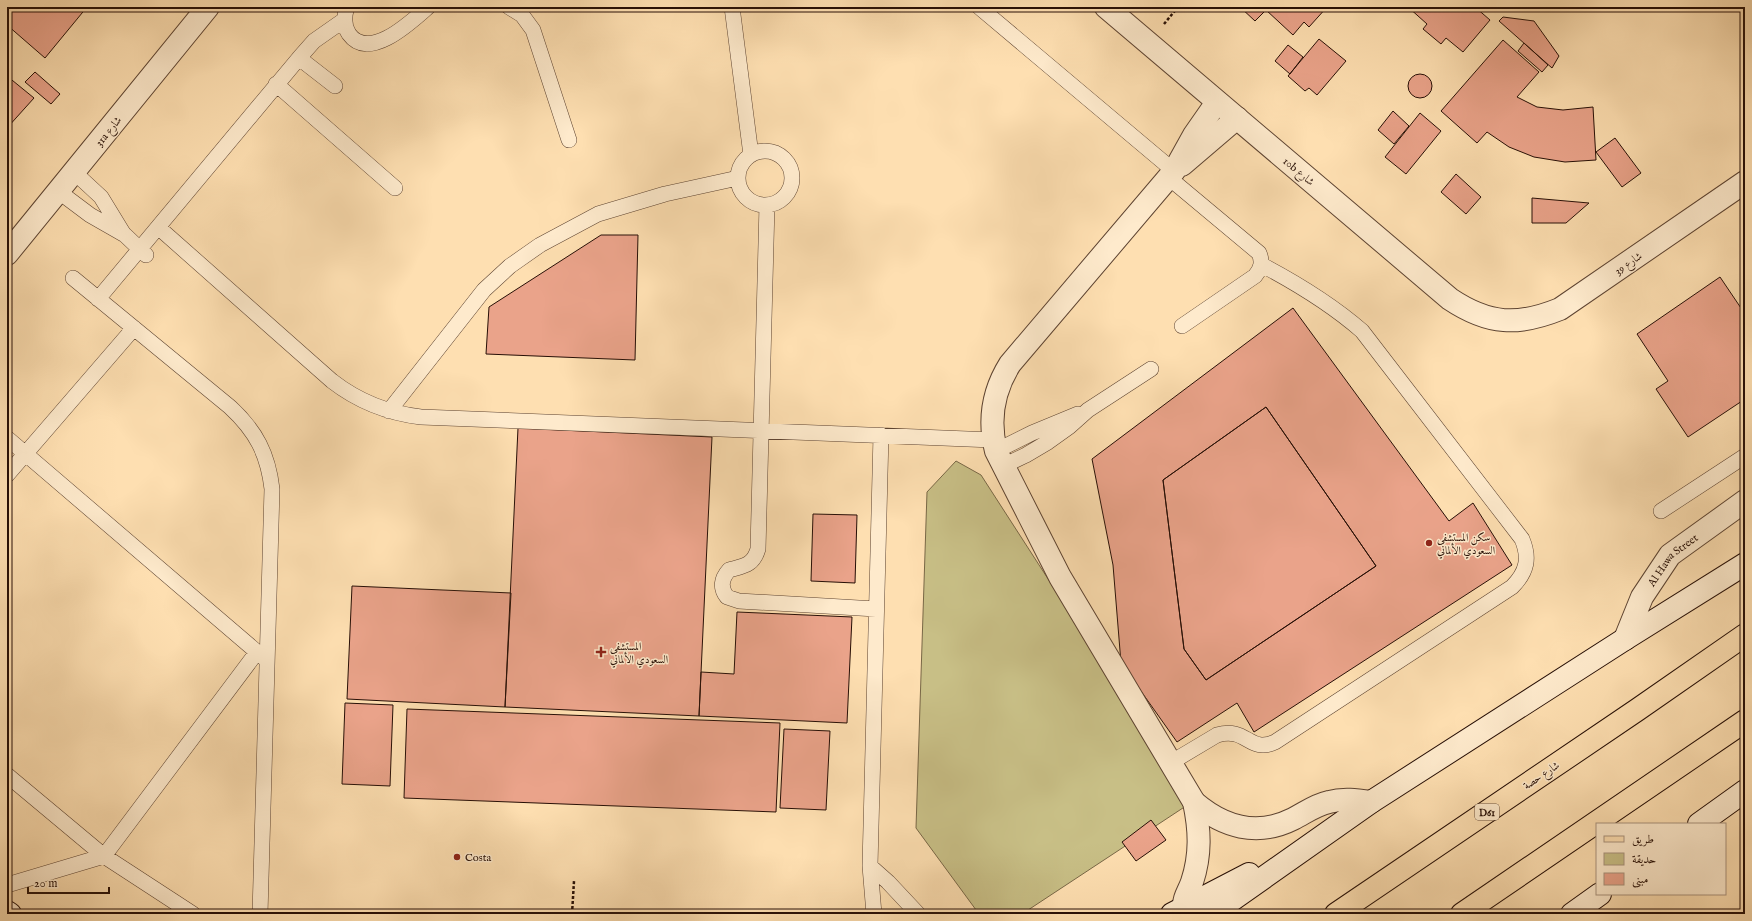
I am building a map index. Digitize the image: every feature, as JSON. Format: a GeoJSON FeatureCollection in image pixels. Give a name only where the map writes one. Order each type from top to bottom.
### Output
{"type":"FeatureCollection","features":[{"type":"Feature","properties":{"kind":"main road","name":"شارع حصة"},"geometry":{"type":"LineString","coordinates":[[1336,914],[1637,710],[1745,634]]}},
{"type":"Feature","properties":{"kind":"main road"},"geometry":{"type":"LineString","coordinates":[[1462,914],[1745,720]]}},
{"type":"Feature","properties":{"kind":"street","name":"31a شارع"},"geometry":{"type":"LineString","coordinates":[[7,254],[208,7]]}},
{"type":"Feature","properties":{"kind":"street","name":"10b شارع"},"geometry":{"type":"LineString","coordinates":[[1106,7],[1450,299],[1482,317],[1500,321]]}},
{"type":"Feature","properties":{"kind":"street"},"geometry":{"type":"LineString","coordinates":[[1178,911],[1192,883],[1200,845],[1199,823],[1194,802],[1060,577],[998,452],[992,413],[994,400],[1000,381],[1010,364],[1171,174],[1194,135],[1217,102]]}},
{"type":"Feature","properties":{"kind":"street"},"geometry":{"type":"LineString","coordinates":[[1171,174],[1206,146],[1237,118]]}},
{"type":"Feature","properties":{"kind":"street","name":"شارع 39"},"geometry":{"type":"LineString","coordinates":[[1500,321],[1521,321],[1541,317],[1560,309],[1745,182]]}},
{"type":"Feature","properties":{"kind":"street","name":"Al Hawa Street"},"geometry":{"type":"LineString","coordinates":[[1625,639],[1642,597],[1670,555],[1745,501]]}},
{"type":"Feature","properties":{"kind":"street"},"geometry":{"type":"LineString","coordinates":[[1212,914],[1371,802],[1745,564]]}},
{"type":"Feature","properties":{"kind":"street"},"geometry":{"type":"LineString","coordinates":[[1700,823],[1745,791]]}},
{"type":"Feature","properties":{"kind":"street"},"geometry":{"type":"LineString","coordinates":[[1194,802],[1206,812],[1220,820],[1235,826],[1250,828],[1279,824],[1317,805],[1330,801],[1344,799],[1371,802]]}},
{"type":"Feature","properties":{"kind":"street"},"geometry":{"type":"LineString","coordinates":[[1178,911],[1320,838]]}},
{"type":"Feature","properties":{"kind":"street"},"geometry":{"type":"LineString","coordinates":[[1572,914],[1599,895]]}},
{"type":"Feature","properties":{"kind":"lane"},"geometry":{"type":"LineString","coordinates":[[346,13],[349,34],[362,44],[370,44],[379,42],[397,32],[428,7]]}},
{"type":"Feature","properties":{"kind":"lane"},"geometry":{"type":"LineString","coordinates":[[510,7],[522,15],[533,30],[569,140]]}},
{"type":"Feature","properties":{"kind":"lane"},"geometry":{"type":"LineString","coordinates":[[732,7],[751,155]]}},
{"type":"Feature","properties":{"kind":"lane"},"geometry":{"type":"LineString","coordinates":[[979,7],[1171,174],[1259,253],[1262,258],[1262,265],[1255,276],[1182,326]]}},
{"type":"Feature","properties":{"kind":"lane"},"geometry":{"type":"LineString","coordinates":[[98,299],[143,252],[158,227],[276,84],[314,41],[346,13]]}},
{"type":"Feature","properties":{"kind":"lane"},"geometry":{"type":"LineString","coordinates":[[299,58],[335,86]]}},
{"type":"Feature","properties":{"kind":"lane"},"geometry":{"type":"LineString","coordinates":[[276,84],[395,188]]}},
{"type":"Feature","properties":{"kind":"lane"},"geometry":{"type":"LineString","coordinates":[[759,151],[776,153],[784,158],[789,166],[792,174],[792,183],[789,191],[776,203],[767,205],[759,204],[747,197],[740,186],[738,178],[740,169],[744,161],[751,155],[759,151]]}},
{"type":"Feature","properties":{"kind":"lane"},"geometry":{"type":"LineString","coordinates":[[74,172],[101,197],[125,235]]}},
{"type":"Feature","properties":{"kind":"lane"},"geometry":{"type":"LineString","coordinates":[[389,411],[484,290],[510,266],[540,245],[598,214],[665,194],[738,178]]}},
{"type":"Feature","properties":{"kind":"lane"},"geometry":{"type":"LineString","coordinates":[[58,191],[90,215],[125,235],[143,252]]}},
{"type":"Feature","properties":{"kind":"lane"},"geometry":{"type":"LineString","coordinates":[[767,205],[758,549],[752,561],[747,565],[729,570],[725,575],[722,580],[724,592],[727,597],[739,601],[876,609]]}},
{"type":"Feature","properties":{"kind":"lane"},"geometry":{"type":"LineString","coordinates":[[158,227],[332,381],[359,399],[389,411],[421,417],[881,435],[1026,455],[1048,442],[1069,427],[1088,410],[1151,368]]}},
{"type":"Feature","properties":{"kind":"lane"},"geometry":{"type":"LineString","coordinates":[[1170,763],[1217,734],[1225,732],[1239,734],[1252,743],[1260,746],[1275,742],[1512,587],[1520,579],[1525,570],[1527,560],[1526,549],[1522,539],[1362,331],[1321,298],[1262,265]]}},
{"type":"Feature","properties":{"kind":"lane"},"geometry":{"type":"LineString","coordinates":[[73,278],[242,418],[260,443],[266,458],[272,489],[262,656],[260,914]]}},
{"type":"Feature","properties":{"kind":"lane"},"geometry":{"type":"LineString","coordinates":[[7,475],[134,328]]}},
{"type":"Feature","properties":{"kind":"lane"},"geometry":{"type":"LineString","coordinates":[[874,914],[870,866],[881,435]]}},
{"type":"Feature","properties":{"kind":"lane"},"geometry":{"type":"LineString","coordinates":[[7,438],[262,656]]}},
{"type":"Feature","properties":{"kind":"lane"},"geometry":{"type":"LineString","coordinates":[[1662,511],[1745,456]]}},
{"type":"Feature","properties":{"kind":"lane"},"geometry":{"type":"LineString","coordinates":[[7,885],[104,856],[262,656]]}},
{"type":"Feature","properties":{"kind":"lane"},"geometry":{"type":"LineString","coordinates":[[7,775],[104,856],[193,914]]}},
{"type":"Feature","properties":{"kind":"lane"},"geometry":{"type":"LineString","coordinates":[[870,866],[888,882],[918,914]]}},
{"type":"Feature","properties":{"kind":"path"},"geometry":{"type":"LineString","coordinates":[[572,914],[574,881]]}},
{"type":"Feature","properties":{"kind":"green space"},"geometry":{"type":"Polygon","coordinates":[[[956,461],[981,475],[1192,802],[1022,914],[979,914],[916,828],[927,492],[956,461]]]}},
{"type":"Feature","properties":{"kind":"building"},"geometry":{"type":"Polygon","coordinates":[[[7,7],[87,7],[45,58],[7,25],[7,7]]]}},
{"type":"Feature","properties":{"kind":"building"},"geometry":{"type":"Polygon","coordinates":[[[1240,7],[1327,7],[1309,27],[1304,22],[1293,35],[1266,10],[1255,21],[1240,7]]]}},
{"type":"Feature","properties":{"kind":"building"},"geometry":{"type":"Polygon","coordinates":[[[1408,7],[1475,7],[1490,20],[1463,52],[1446,38],[1441,44],[1423,29],[1427,24],[1408,7]]]}},
{"type":"Feature","properties":{"kind":"building"},"geometry":{"type":"Polygon","coordinates":[[[1503,17],[1534,21],[1559,56],[1552,68],[1499,21],[1503,17]]]}},
{"type":"Feature","properties":{"kind":"building"},"geometry":{"type":"Polygon","coordinates":[[[1319,39],[1346,61],[1317,95],[1309,88],[1305,91],[1288,76],[1319,39]]]}},
{"type":"Feature","properties":{"kind":"building"},"geometry":{"type":"Polygon","coordinates":[[[1503,40],[1539,72],[1517,97],[1537,107],[1563,110],[1593,107],[1596,160],[1565,162],[1534,157],[1509,147],[1487,132],[1477,143],[1441,111],[1503,40]]]}},
{"type":"Feature","properties":{"kind":"building"},"geometry":{"type":"Polygon","coordinates":[[[1524,43],[1548,65],[1542,72],[1518,51],[1524,43]]]}},
{"type":"Feature","properties":{"kind":"building"},"geometry":{"type":"Polygon","coordinates":[[[1288,45],[1303,57],[1290,74],[1275,61],[1288,45]]]}},
{"type":"Feature","properties":{"kind":"building"},"geometry":{"type":"Polygon","coordinates":[[[35,72],[60,94],[51,104],[25,82],[35,72]]]}},
{"type":"Feature","properties":{"kind":"building"},"geometry":{"type":"Polygon","coordinates":[[[1420,74],[1425,75],[1431,81],[1431,91],[1425,97],[1420,98],[1415,97],[1409,91],[1408,86],[1409,81],[1415,75],[1420,74]]]}},
{"type":"Feature","properties":{"kind":"building"},"geometry":{"type":"Polygon","coordinates":[[[7,76],[34,98],[7,128],[7,76]]]}},
{"type":"Feature","properties":{"kind":"building"},"geometry":{"type":"Polygon","coordinates":[[[1393,111],[1409,126],[1394,144],[1378,130],[1393,111]]]}},
{"type":"Feature","properties":{"kind":"building"},"geometry":{"type":"Polygon","coordinates":[[[1420,113],[1441,131],[1406,174],[1385,157],[1420,113]]]}},
{"type":"Feature","properties":{"kind":"building"},"geometry":{"type":"Polygon","coordinates":[[[1615,138],[1641,173],[1622,187],[1596,152],[1615,138]]]}},
{"type":"Feature","properties":{"kind":"building"},"geometry":{"type":"Polygon","coordinates":[[[1456,174],[1481,197],[1466,214],[1441,192],[1456,174]]]}},
{"type":"Feature","properties":{"kind":"building"},"geometry":{"type":"Polygon","coordinates":[[[1532,198],[1589,203],[1566,223],[1532,223],[1532,198]]]}},
{"type":"Feature","properties":{"kind":"building"},"geometry":{"type":"Polygon","coordinates":[[[601,235],[638,235],[635,360],[486,354],[489,307],[601,235]]]}},
{"type":"Feature","properties":{"kind":"building"},"geometry":{"type":"Polygon","coordinates":[[[1720,277],[1745,314],[1745,399],[1688,437],[1656,389],[1668,381],[1637,334],[1720,277]]]}},
{"type":"Feature","properties":{"kind":"building","name":"سكن المستشفى السعودي الألماني"},"geometry":{"type":"Polygon","coordinates":[[[1293,308],[1449,521],[1473,503],[1512,565],[1254,732],[1237,703],[1177,742],[1121,663],[1113,565],[1092,459],[1293,308]],[[1266,407],[1163,480],[1184,649],[1206,680],[1376,566],[1266,407]]]}},
{"type":"Feature","properties":{"kind":"building"},"geometry":{"type":"Polygon","coordinates":[[[1266,407],[1376,566],[1206,680],[1184,649],[1163,480],[1266,407]]]}},
{"type":"Feature","properties":{"kind":"building"},"geometry":{"type":"Polygon","coordinates":[[[518,428],[712,437],[699,716],[505,707],[518,428]]]}},
{"type":"Feature","properties":{"kind":"building"},"geometry":{"type":"Polygon","coordinates":[[[813,514],[857,515],[855,583],[811,581],[813,514]]]}},
{"type":"Feature","properties":{"kind":"building"},"geometry":{"type":"Polygon","coordinates":[[[352,586],[511,593],[505,707],[347,699],[352,586]]]}},
{"type":"Feature","properties":{"kind":"building"},"geometry":{"type":"Polygon","coordinates":[[[737,612],[852,617],[847,723],[699,716],[701,672],[734,674],[737,612]]]}},
{"type":"Feature","properties":{"kind":"building"},"geometry":{"type":"Polygon","coordinates":[[[345,703],[393,705],[390,786],[342,784],[345,703]]]}},
{"type":"Feature","properties":{"kind":"building"},"geometry":{"type":"Polygon","coordinates":[[[407,709],[780,723],[776,812],[404,798],[407,709]]]}},
{"type":"Feature","properties":{"kind":"building"},"geometry":{"type":"Polygon","coordinates":[[[784,729],[830,731],[826,810],[780,808],[784,729]]]}},
{"type":"Feature","properties":{"kind":"building"},"geometry":{"type":"Polygon","coordinates":[[[1151,820],[1166,840],[1136,861],[1122,842],[1151,820]]]}},
{"type":"Feature","properties":{"kind":"place","name":"سكن المستشفى السعودي الألماني"},"geometry":{"type":"Point","coordinates":[1429,543]}},
{"type":"Feature","properties":{"kind":"place","name":"المستشفى السعودي الألماني"},"geometry":{"type":"Point","coordinates":[601,652]}},
{"type":"Feature","properties":{"kind":"place","name":"Costa"},"geometry":{"type":"Point","coordinates":[457,857]}}]}
